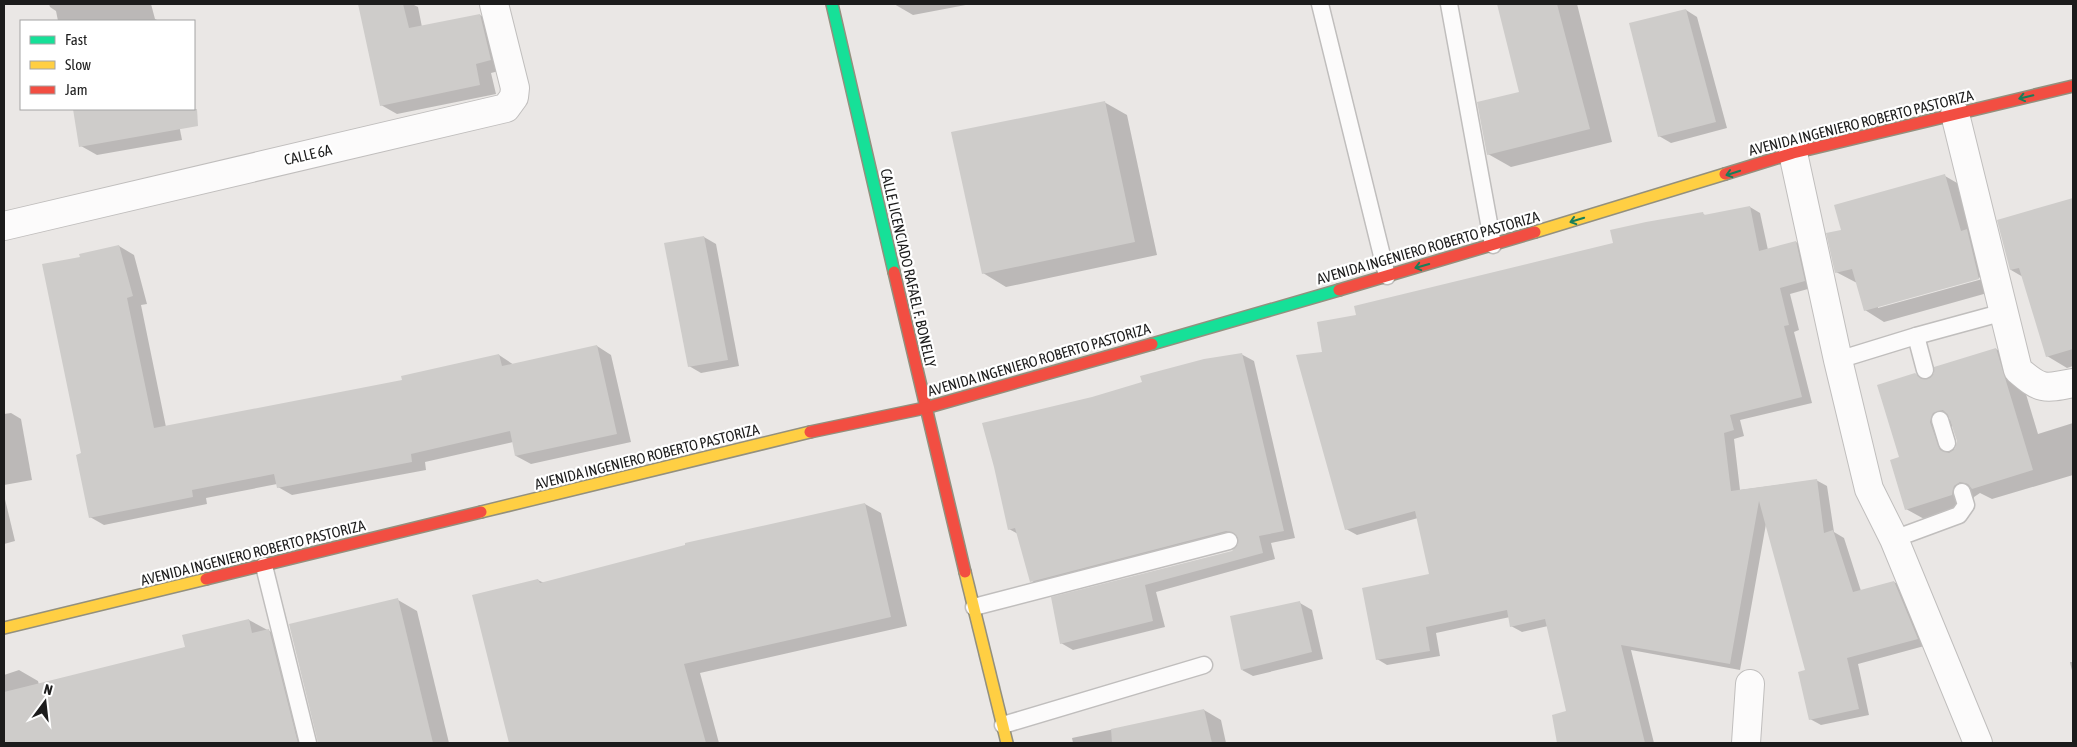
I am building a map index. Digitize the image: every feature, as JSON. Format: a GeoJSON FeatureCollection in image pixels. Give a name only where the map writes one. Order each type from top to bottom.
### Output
{"type":"FeatureCollection","features":[{"type":"Feature","properties":{"kind":"street","name":"CALLE 6A"},"geometry":{"type":"LineString","coordinates":[[4,226],[506,108],[514,97],[514,88],[494,4]]}},
{"type":"Feature","properties":{"kind":"street","name":"CALLE LICENCIADO RAFAEL F. BONELLY"},"geometry":{"type":"LineString","coordinates":[[832,4],[925,408],[1007,743]]}},
{"type":"Feature","properties":{"kind":"street","name":"AVENIDA INGENIERO ROBERTO PASTORIZA"},"geometry":{"type":"LineString","coordinates":[[4,628],[820,430],[925,408],[1387,276],[1793,153],[2073,86]]}},
{"type":"Feature","properties":{"kind":"street"},"geometry":{"type":"LineString","coordinates":[[1955,114],[2018,370],[2034,383],[2047,388],[2073,383]]}},
{"type":"Feature","properties":{"kind":"street"},"geometry":{"type":"LineString","coordinates":[[1793,153],[1838,360],[1869,489],[1894,539],[1978,743]]}},
{"type":"Feature","properties":{"kind":"street"},"geometry":{"type":"LineString","coordinates":[[1746,743],[1750,684]]}},
{"type":"Feature","properties":{"kind":"lane"},"geometry":{"type":"LineString","coordinates":[[1320,4],[1387,276]]}},
{"type":"Feature","properties":{"kind":"lane"},"geometry":{"type":"LineString","coordinates":[[1449,4],[1492,245]]}},
{"type":"Feature","properties":{"kind":"lane"},"geometry":{"type":"LineString","coordinates":[[1838,360],[2004,312]]}},
{"type":"Feature","properties":{"kind":"lane"},"geometry":{"type":"LineString","coordinates":[[1916,336],[1925,370]]}},
{"type":"Feature","properties":{"kind":"lane"},"geometry":{"type":"LineString","coordinates":[[1940,420],[1947,442]]}},
{"type":"Feature","properties":{"kind":"lane"},"geometry":{"type":"LineString","coordinates":[[1894,539],[1959,515],[1966,506],[1962,492]]}},
{"type":"Feature","properties":{"kind":"lane"},"geometry":{"type":"LineString","coordinates":[[974,607],[1229,541]]}},
{"type":"Feature","properties":{"kind":"lane"},"geometry":{"type":"LineString","coordinates":[[264,566],[308,743]]}},
{"type":"Feature","properties":{"kind":"lane"},"geometry":{"type":"LineString","coordinates":[[1003,725],[1204,665]]}},
{"type":"Feature","properties":{"kind":"building"},"geometry":{"type":"Polygon","coordinates":[[[358,4],[403,4],[409,28],[480,14],[491,60],[476,64],[480,85],[380,106],[358,4]]]}},
{"type":"Feature","properties":{"kind":"building"},"geometry":{"type":"Polygon","coordinates":[[[1497,4],[1557,4],[1590,129],[1487,155],[1477,102],[1519,92],[1497,4]]]}},
{"type":"Feature","properties":{"kind":"building"},"geometry":{"type":"Polygon","coordinates":[[[1686,9],[1716,122],[1658,137],[1629,23],[1686,9]]]}},
{"type":"Feature","properties":{"kind":"building"},"geometry":{"type":"Polygon","coordinates":[[[1105,101],[1135,242],[982,274],[951,132],[1105,101]]]}},
{"type":"Feature","properties":{"kind":"building"},"geometry":{"type":"Polygon","coordinates":[[[197,109],[198,126],[79,147],[73,110],[197,109]]]}},
{"type":"Feature","properties":{"kind":"building"},"geometry":{"type":"Polygon","coordinates":[[[1945,174],[1961,231],[1967,229],[1979,279],[1864,311],[1852,269],[1835,273],[1826,233],[1841,230],[1834,205],[1945,174]]]}},
{"type":"Feature","properties":{"kind":"building"},"geometry":{"type":"Polygon","coordinates":[[[2073,198],[2073,349],[2046,357],[2019,268],[2010,270],[1997,220],[2073,198]]]}},
{"type":"Feature","properties":{"kind":"building"},"geometry":{"type":"Polygon","coordinates":[[[1750,206],[1759,251],[1796,241],[1805,281],[1780,288],[1789,325],[1784,326],[1802,397],[1730,415],[1734,430],[1724,433],[1731,491],[1817,479],[1824,533],[1833,530],[1853,592],[1894,581],[1918,639],[1847,658],[1859,709],[1809,720],[1798,672],[1805,670],[1759,501],[1730,664],[1621,645],[1645,743],[1557,743],[1552,715],[1566,711],[1545,619],[1510,627],[1507,610],[1426,627],[1430,651],[1376,660],[1362,588],[1429,574],[1415,511],[1345,530],[1296,355],[1322,352],[1317,322],[1356,315],[1354,306],[1613,243],[1610,230],[1703,212],[1704,215],[1750,206]]]}},
{"type":"Feature","properties":{"kind":"building"},"geometry":{"type":"Polygon","coordinates":[[[704,236],[728,360],[688,367],[664,243],[704,236]]]}},
{"type":"Feature","properties":{"kind":"building"},"geometry":{"type":"Polygon","coordinates":[[[119,245],[133,296],[127,298],[154,428],[402,380],[401,376],[499,354],[502,366],[597,345],[617,434],[515,456],[510,431],[411,454],[412,462],[277,488],[274,474],[192,490],[193,497],[89,518],[76,455],[81,453],[42,264],[80,257],[79,254],[119,245]]]}},
{"type":"Feature","properties":{"kind":"building"},"geometry":{"type":"Polygon","coordinates":[[[1996,348],[2033,470],[1972,489],[1968,484],[1960,482],[1954,486],[1952,495],[1905,510],[1890,460],[1899,457],[1877,385],[1915,373],[1922,379],[1928,379],[1934,373],[1934,367],[1996,348]],[[1943,410],[1933,413],[1930,422],[1940,450],[1949,453],[1955,449],[1957,441],[1949,417],[1943,410]]]}},
{"type":"Feature","properties":{"kind":"building"},"geometry":{"type":"Polygon","coordinates":[[[1242,353],[1284,531],[1259,536],[1263,553],[1145,585],[1153,621],[1060,644],[1051,597],[1232,551],[1238,544],[1238,538],[1232,532],[1226,531],[1030,582],[1015,528],[1008,530],[982,423],[1092,397],[1142,382],[1140,376],[1204,359],[1242,353]]]}},
{"type":"Feature","properties":{"kind":"building"},"geometry":{"type":"Polygon","coordinates":[[[865,503],[891,617],[684,664],[706,743],[509,743],[472,595],[538,579],[540,583],[685,545],[685,543],[865,503]]]}},
{"type":"Feature","properties":{"kind":"building"},"geometry":{"type":"Polygon","coordinates":[[[398,598],[433,743],[318,743],[289,624],[398,598]]]}},
{"type":"Feature","properties":{"kind":"building"},"geometry":{"type":"Polygon","coordinates":[[[1300,601],[1312,652],[1241,670],[1230,616],[1300,601]]]}},
{"type":"Feature","properties":{"kind":"building"},"geometry":{"type":"Polygon","coordinates":[[[249,619],[252,633],[269,629],[298,743],[4,743],[4,692],[185,647],[182,635],[249,619]]]}},
{"type":"Feature","properties":{"kind":"building"},"geometry":{"type":"Polygon","coordinates":[[[1204,709],[1212,743],[1112,743],[1111,729],[1204,709]]]}},
{"type":"Feature","properties":{"kind":"traffic: fast"},"geometry":{"type":"LineString","coordinates":[[832,4],[894,272]]}},
{"type":"Feature","properties":{"kind":"traffic: fast"},"geometry":{"type":"LineString","coordinates":[[1152,344],[1339,290]]}},
{"type":"Feature","properties":{"kind":"traffic: slow"},"geometry":{"type":"LineString","coordinates":[[1535,232],[1725,174]]}},
{"type":"Feature","properties":{"kind":"traffic: slow"},"geometry":{"type":"LineString","coordinates":[[481,512],[810,432]]}},
{"type":"Feature","properties":{"kind":"traffic: slow"},"geometry":{"type":"LineString","coordinates":[[965,572],[1007,743]]}},
{"type":"Feature","properties":{"kind":"traffic: slow"},"geometry":{"type":"LineString","coordinates":[[4,628],[206,579]]}},
{"type":"Feature","properties":{"kind":"traffic: jam"},"geometry":{"type":"LineString","coordinates":[[1725,174],[1793,153],[2073,86]]}},
{"type":"Feature","properties":{"kind":"traffic: jam"},"geometry":{"type":"LineString","coordinates":[[1339,290],[1535,232]]}},
{"type":"Feature","properties":{"kind":"traffic: jam"},"geometry":{"type":"LineString","coordinates":[[894,272],[965,572]]}},
{"type":"Feature","properties":{"kind":"traffic: jam"},"geometry":{"type":"LineString","coordinates":[[810,432],[925,408],[1152,344]]}},
{"type":"Feature","properties":{"kind":"traffic: jam"},"geometry":{"type":"LineString","coordinates":[[206,579],[481,512]]}}]}
